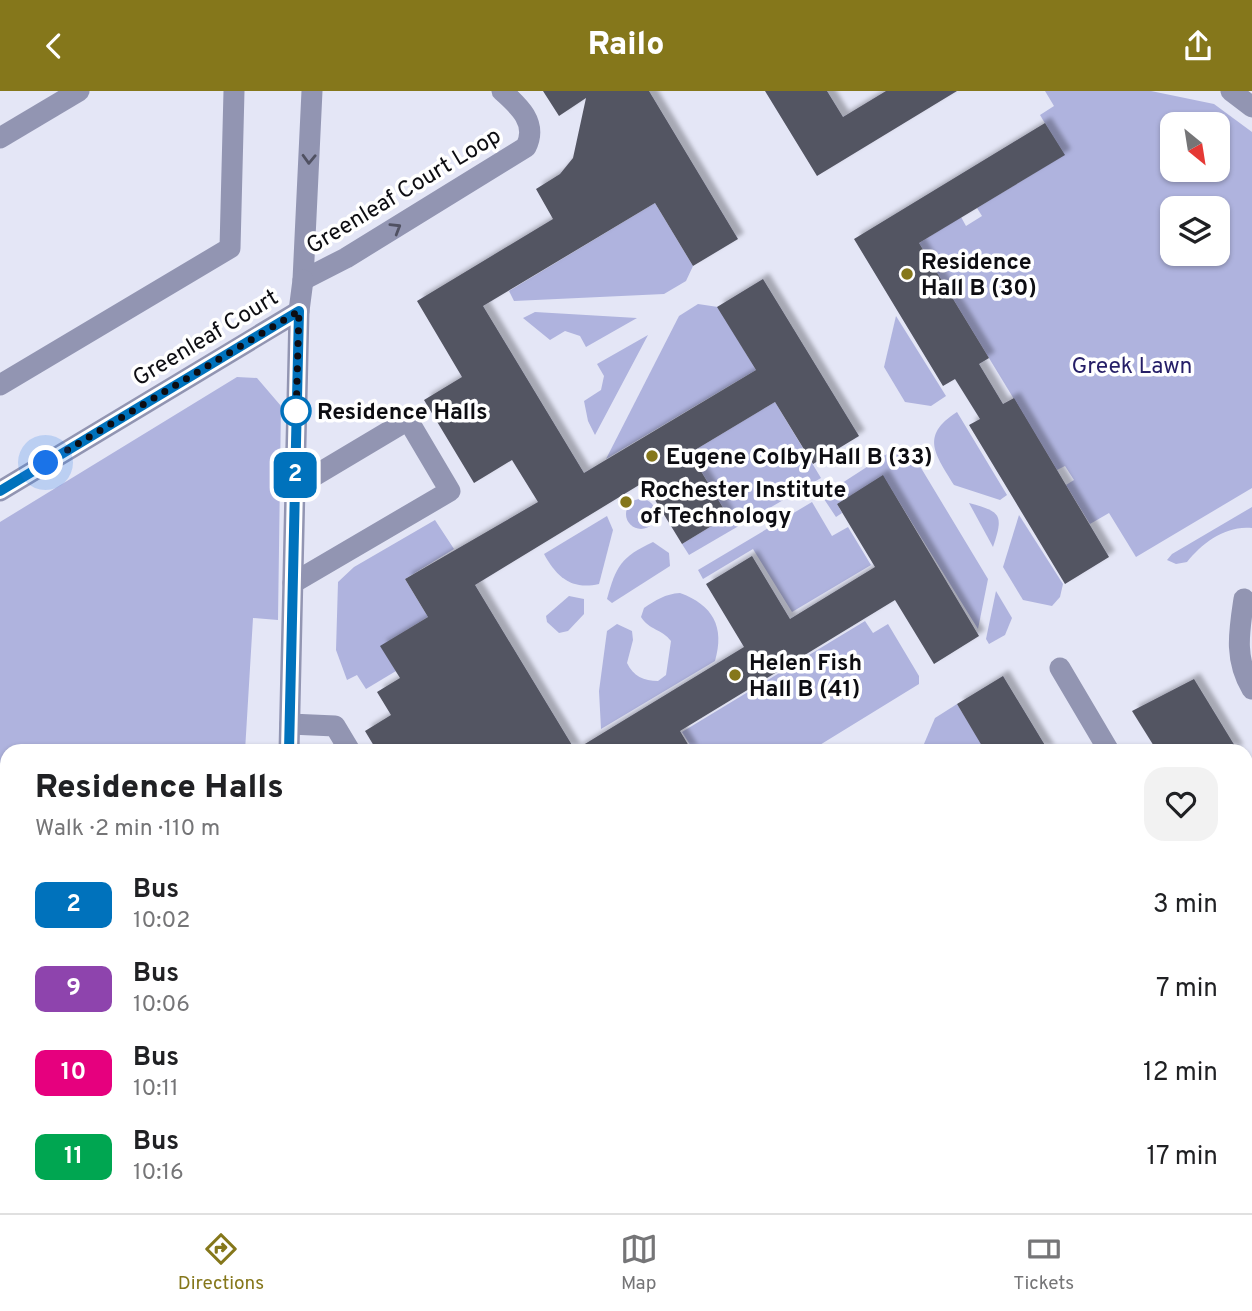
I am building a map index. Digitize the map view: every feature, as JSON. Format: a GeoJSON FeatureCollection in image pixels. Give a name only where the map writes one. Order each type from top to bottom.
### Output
{"type":"FeatureCollection","features":[{"type":"Feature","properties":{"kind":"street"},"geometry":{"type":"LineString","coordinates":[[0,138],[79,91]]}},
{"type":"Feature","properties":{"kind":"street"},"geometry":{"type":"LineString","coordinates":[[0,385],[230,248],[234,91]]}},
{"type":"Feature","properties":{"kind":"street","name":"Greenleaf Court Loop"},"geometry":{"type":"LineString","coordinates":[[312,91],[303,279],[346,258],[526,147],[531,138],[530,125],[519,106],[502,91]]}},
{"type":"Feature","properties":{"kind":"street"},"geometry":{"type":"LineString","coordinates":[[1231,91],[1252,107]]}},
{"type":"Feature","properties":{"kind":"street"},"geometry":{"type":"LineString","coordinates":[[299,311],[303,279]]}},
{"type":"Feature","properties":{"kind":"street","name":"Greenleaf Court"},"geometry":{"type":"LineString","coordinates":[[289,744],[299,311]]}},
{"type":"Feature","properties":{"kind":"street","name":"Greenleaf Court"},"geometry":{"type":"LineString","coordinates":[[0,491],[299,311]]}},
{"type":"Feature","properties":{"kind":"street"},"geometry":{"type":"LineString","coordinates":[[293,583],[450,491],[408,420],[294,488]]}},
{"type":"Feature","properties":{"kind":"street"},"geometry":{"type":"LineString","coordinates":[[1244,599],[1237,646],[1246,679],[1252,689]]}},
{"type":"Feature","properties":{"kind":"street"},"geometry":{"type":"LineString","coordinates":[[1060,668],[1105,744]]}},
{"type":"Feature","properties":{"kind":"street"},"geometry":{"type":"LineString","coordinates":[[290,724],[335,726],[346,744]]}},
{"type":"Feature","properties":{"kind":"green space","name":"Greek Lawn"},"geometry":{"type":"Polygon","coordinates":[[[1045,91],[1151,91],[1214,104],[1225,112],[1160,112],[1160,182],[1230,182],[1230,116],[1252,132],[1252,488],[1136,557],[1109,513],[1090,524],[1066,485],[1074,480],[1065,466],[1057,470],[919,243],[961,217],[966,226],[982,216],[977,208],[1064,155],[1040,115],[1054,106],[1045,91]]]}},
{"type":"Feature","properties":{"kind":"green space"},"geometry":{"type":"Polygon","coordinates":[[[655,203],[693,266],[686,281],[664,294],[514,301],[509,291],[655,203]]]}},
{"type":"Feature","properties":{"kind":"green space"},"geometry":{"type":"Polygon","coordinates":[[[698,304],[718,307],[756,370],[606,459],[679,316],[698,304]]]}},
{"type":"Feature","properties":{"kind":"green space"},"geometry":{"type":"Polygon","coordinates":[[[535,312],[637,318],[586,347],[580,336],[565,331],[550,340],[523,318],[535,312]]]}},
{"type":"Feature","properties":{"kind":"green space"},"geometry":{"type":"Polygon","coordinates":[[[896,316],[946,396],[931,406],[905,402],[884,367],[896,316]]]}},
{"type":"Feature","properties":{"kind":"green space"},"geometry":{"type":"Polygon","coordinates":[[[648,335],[595,435],[588,421],[584,401],[601,390],[604,376],[597,364],[648,335]]]}},
{"type":"Feature","properties":{"kind":"green space"},"geometry":{"type":"Polygon","coordinates":[[[237,377],[257,378],[281,406],[278,620],[253,618],[245,744],[0,744],[0,522],[237,377]]]}},
{"type":"Feature","properties":{"kind":"green space"},"geometry":{"type":"Polygon","coordinates":[[[775,402],[821,478],[689,555],[682,544],[728,516],[690,453],[775,402]]]}},
{"type":"Feature","properties":{"kind":"green space"},"geometry":{"type":"Polygon","coordinates":[[[957,412],[1007,495],[1000,500],[954,485],[937,455],[934,446],[938,429],[957,412]]]}},
{"type":"Feature","properties":{"kind":"green space"},"geometry":{"type":"Polygon","coordinates":[[[890,452],[915,458],[988,579],[978,629],[883,476],[837,504],[842,513],[836,517],[822,496],[890,452]]]}},
{"type":"Feature","properties":{"kind":"green space"},"geometry":{"type":"Polygon","coordinates":[[[641,499],[647,500],[655,508],[655,520],[647,528],[641,529],[635,528],[627,520],[626,514],[627,508],[635,500],[641,499]]]}},
{"type":"Feature","properties":{"kind":"green space"},"geometry":{"type":"Polygon","coordinates":[[[812,502],[832,536],[848,527],[871,565],[792,612],[753,549],[703,579],[698,570],[812,502]]]}},
{"type":"Feature","properties":{"kind":"green space"},"geometry":{"type":"Polygon","coordinates":[[[969,503],[988,509],[997,516],[999,521],[993,547],[969,503]]]}},
{"type":"Feature","properties":{"kind":"green space"},"geometry":{"type":"Polygon","coordinates":[[[1252,507],[1252,528],[1224,532],[1200,548],[1187,562],[1176,564],[1167,560],[1172,554],[1252,507]]]}},
{"type":"Feature","properties":{"kind":"green space"},"geometry":{"type":"Polygon","coordinates":[[[1019,515],[1063,584],[1060,597],[1052,606],[1023,600],[1003,567],[1019,515]]]}},
{"type":"Feature","properties":{"kind":"green space"},"geometry":{"type":"Polygon","coordinates":[[[607,516],[613,530],[599,584],[581,585],[560,576],[544,554],[607,516]]]}},
{"type":"Feature","properties":{"kind":"green space"},"geometry":{"type":"Polygon","coordinates":[[[435,520],[454,549],[405,579],[428,617],[381,646],[396,671],[366,689],[357,675],[347,680],[336,650],[338,582],[354,567],[435,520]]]}},
{"type":"Feature","properties":{"kind":"green space"},"geometry":{"type":"Polygon","coordinates":[[[653,542],[669,553],[670,566],[612,603],[607,599],[613,578],[621,564],[653,542]]]}},
{"type":"Feature","properties":{"kind":"green space"},"geometry":{"type":"Polygon","coordinates":[[[996,591],[1012,618],[1005,635],[989,644],[986,639],[996,591]]]}},
{"type":"Feature","properties":{"kind":"green space"},"geometry":{"type":"Polygon","coordinates":[[[680,593],[701,604],[714,619],[718,638],[715,661],[601,729],[599,691],[607,631],[617,624],[632,631],[633,640],[627,663],[640,677],[658,681],[666,675],[671,641],[641,617],[644,608],[653,602],[680,593]]]}},
{"type":"Feature","properties":{"kind":"green space"},"geometry":{"type":"Polygon","coordinates":[[[569,596],[584,599],[584,614],[568,631],[559,633],[547,622],[546,616],[569,596]]]}},
{"type":"Feature","properties":{"kind":"green space"},"geometry":{"type":"Polygon","coordinates":[[[865,621],[873,633],[888,624],[919,676],[919,684],[821,744],[690,744],[682,732],[865,621]]]}},
{"type":"Feature","properties":{"kind":"green space"},"geometry":{"type":"Polygon","coordinates":[[[957,704],[982,744],[924,744],[935,718],[957,704]]]}},
{"type":"Feature","properties":{"kind":"building"},"geometry":{"type":"Polygon","coordinates":[[[543,91],[649,91],[738,239],[693,266],[655,203],[483,306],[584,473],[756,370],[717,307],[763,279],[859,436],[813,464],[775,402],[690,453],[728,516],[682,544],[644,482],[475,585],[571,744],[373,744],[365,731],[391,715],[377,692],[400,678],[380,646],[428,617],[405,579],[538,502],[512,460],[474,483],[424,400],[462,377],[417,301],[553,219],[536,189],[560,174],[573,158],[586,98],[559,116],[543,91]]]}},
{"type":"Feature","properties":{"kind":"building"},"geometry":{"type":"Polygon","coordinates":[[[765,91],[827,91],[843,117],[886,91],[957,91],[817,176],[765,91]]]}},
{"type":"Feature","properties":{"kind":"building","name":"Residence Hall B (30)"},"geometry":{"type":"Polygon","coordinates":[[[1045,123],[1065,155],[919,243],[989,358],[979,364],[1003,404],[1014,398],[1109,557],[1065,584],[969,425],[980,419],[955,379],[943,386],[854,239],[1045,123]]]}},
{"type":"Feature","properties":{"kind":"building"},"geometry":{"type":"Polygon","coordinates":[[[883,475],[979,636],[934,664],[895,600],[680,731],[688,744],[585,744],[744,647],[706,584],[752,556],[790,619],[875,567],[837,504],[883,475]]]}},
{"type":"Feature","properties":{"kind":"building"},"geometry":{"type":"Polygon","coordinates":[[[1003,676],[1045,744],[981,744],[957,704],[1003,676]]]}},
{"type":"Feature","properties":{"kind":"building"},"geometry":{"type":"Polygon","coordinates":[[[1194,679],[1234,744],[1153,744],[1132,711],[1194,679]]]}},
{"type":"Feature","properties":{"kind":"bus line","name":"2"},"geometry":{"type":"LineString","coordinates":[[0,491],[299,311],[289,744]]}},
{"type":"Feature","properties":{"kind":"place","name":"Residence Hall B (30)"},"geometry":{"type":"Point","coordinates":[907,274]}},
{"type":"Feature","properties":{"kind":"place","name":"Residence Halls"},"geometry":{"type":"Point","coordinates":[296,411]}},
{"type":"Feature","properties":{"kind":"place","name":"Eugene Colby Hall B (33)"},"geometry":{"type":"Point","coordinates":[652,456]}},
{"type":"Feature","properties":{"kind":"place","name":"Rochester Institute of Technology"},"geometry":{"type":"Point","coordinates":[626,502]}},
{"type":"Feature","properties":{"kind":"place","name":"Helen Fish Hall B (41)"},"geometry":{"type":"Point","coordinates":[735,675]}},
{"type":"Feature","properties":{"kind":"route"},"geometry":{"type":"LineString","coordinates":[[46,463],[299,311],[296,418],[296,411]]}}]}
